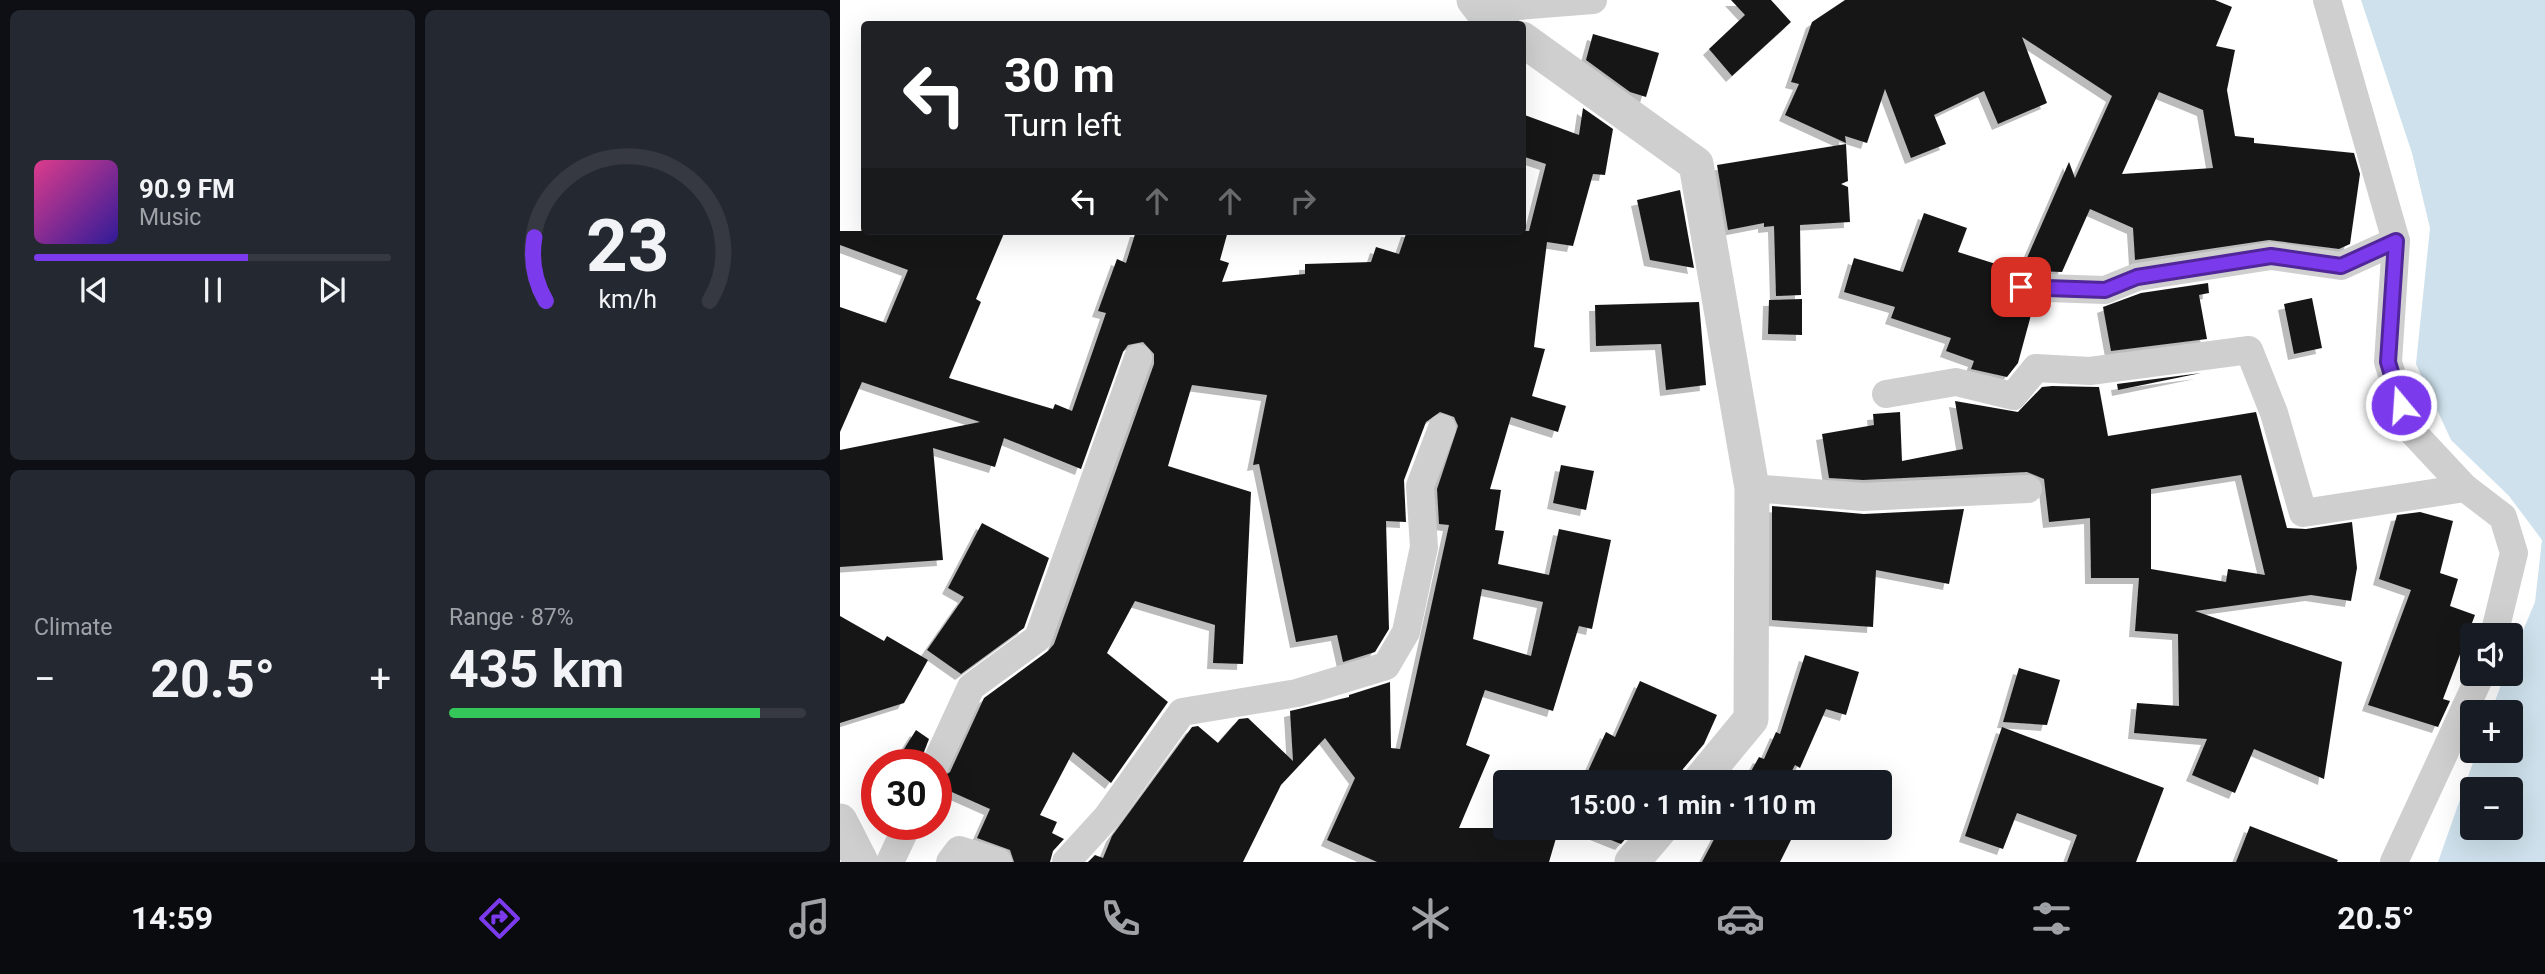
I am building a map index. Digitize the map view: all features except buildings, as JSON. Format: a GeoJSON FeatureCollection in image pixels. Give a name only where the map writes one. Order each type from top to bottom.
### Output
{"type":"FeatureCollection","features":[{"type":"Feature","properties":{"kind":"street"},"geometry":{"type":"LineString","coordinates":[[1486,11],[1593,0]]}},
{"type":"Feature","properties":{"kind":"street"},"geometry":{"type":"LineString","coordinates":[[2327,0],[2396,241],[2388,362],[2408,427],[2465,488],[2503,517],[2514,553],[2497,623]]}},
{"type":"Feature","properties":{"kind":"street"},"geometry":{"type":"LineString","coordinates":[[1526,42],[1696,164],[1752,488],[1751,719],[1709,770]]}},
{"type":"Feature","properties":{"kind":"street"},"geometry":{"type":"LineString","coordinates":[[2021,287],[2105,290],[2137,277],[2271,256],[2341,266],[2396,241]]}},
{"type":"Feature","properties":{"kind":"street"},"geometry":{"type":"LineString","coordinates":[[1886,394],[1956,382],[2013,396],[2036,368],[2090,371],[2249,350],[2274,413],[2303,513],[2465,488]]}},
{"type":"Feature","properties":{"kind":"street"},"geometry":{"type":"LineString","coordinates":[[942,749],[971,687],[1038,638],[1138,358]]}},
{"type":"Feature","properties":{"kind":"street"},"geometry":{"type":"LineString","coordinates":[[1066,862],[1107,817],[1182,712],[1297,693],[1386,666],[1406,632],[1424,547],[1420,486],[1442,428]]}},
{"type":"Feature","properties":{"kind":"street"},"geometry":{"type":"LineString","coordinates":[[1752,488],[1863,497],[2028,489]]}},
{"type":"Feature","properties":{"kind":"street"},"geometry":{"type":"LineString","coordinates":[[2394,862],[2475,686]]}},
{"type":"Feature","properties":{"kind":"street"},"geometry":{"type":"LineString","coordinates":[[840,821],[861,862]]}},
{"type":"Feature","properties":{"kind":"street"},"geometry":{"type":"LineString","coordinates":[[890,862],[900,840]]}},
{"type":"Feature","properties":{"kind":"street"},"geometry":{"type":"LineString","coordinates":[[1632,862],[1651,840]]}},
{"type":"Feature","properties":{"kind":"street"},"geometry":{"type":"LineString","coordinates":[[950,862],[960,850],[998,862]]}},
{"type":"Feature","properties":{"kind":"water"},"geometry":{"type":"Polygon","coordinates":[[[2361,0],[2545,0],[2545,862],[2438,862],[2460,799],[2460,840],[2523,840],[2523,777],[2468,777],[2473,763],[2523,763],[2523,700],[2495,700],[2501,686],[2523,686],[2523,630],[2535,602],[2542,540],[2509,496],[2451,440],[2416,364],[2430,228],[2412,153],[2361,0]]]}},
{"type":"Feature","properties":{"kind":"route"},"geometry":{"type":"LineString","coordinates":[[2021,287],[2105,290],[2137,277],[2271,256],[2341,266],[2396,241],[2388,362],[2401,405]]}}]}
